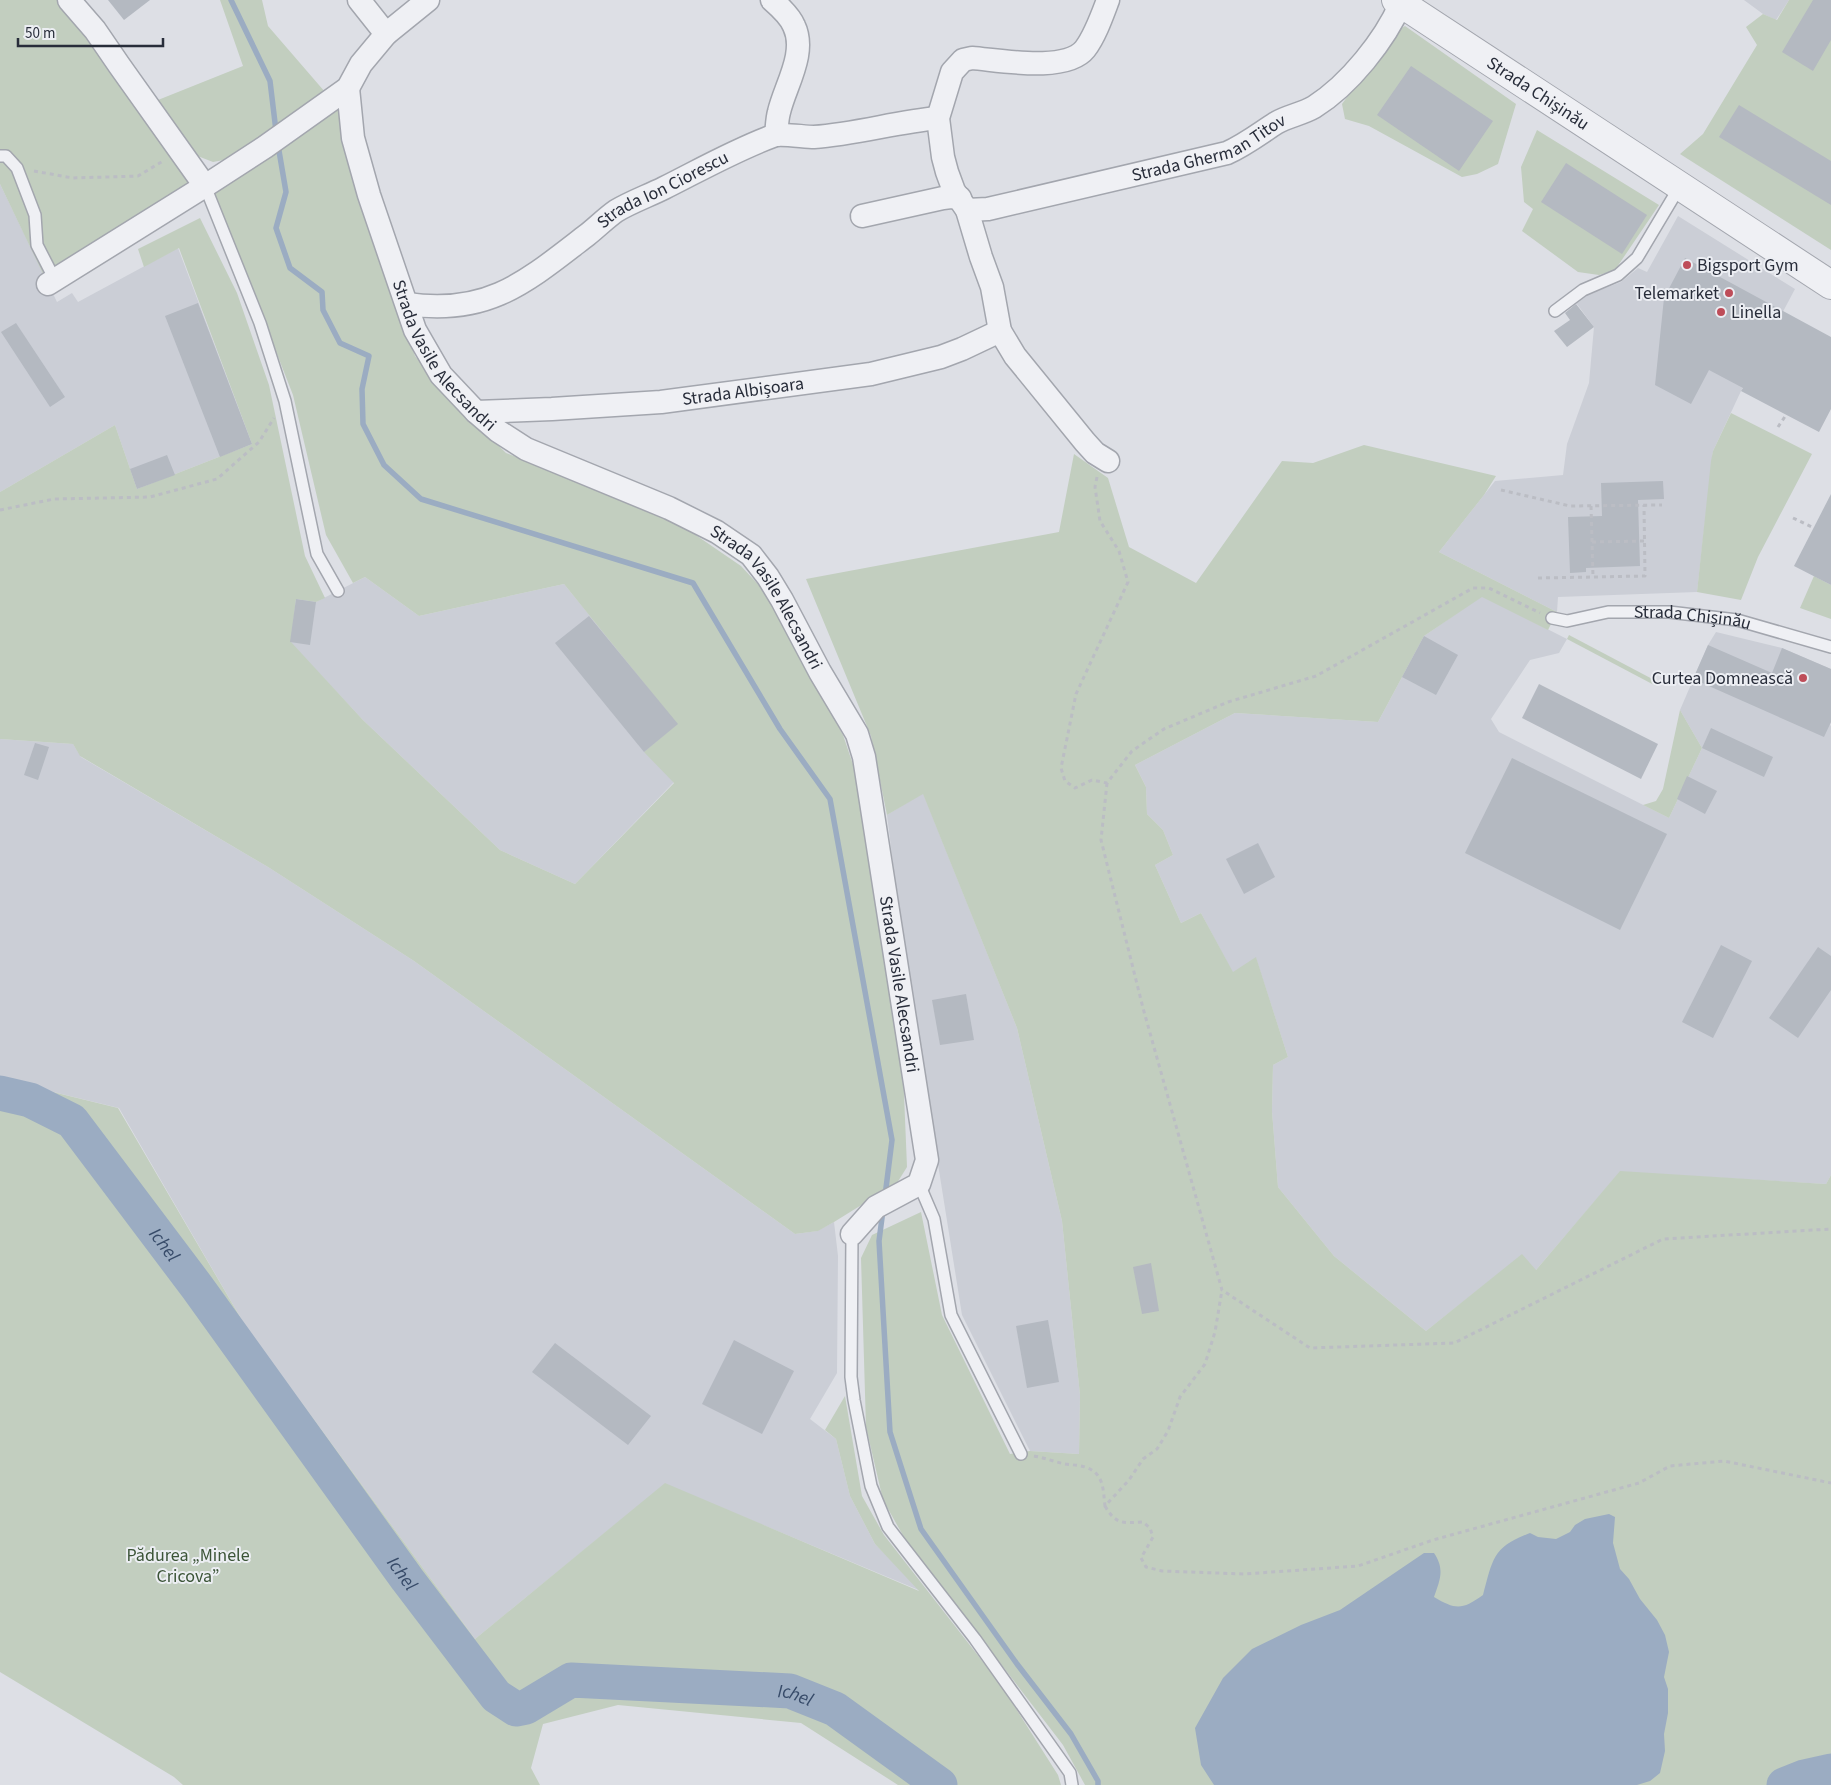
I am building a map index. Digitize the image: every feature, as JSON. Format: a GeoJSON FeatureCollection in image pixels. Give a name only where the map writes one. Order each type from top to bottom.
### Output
{"type":"FeatureCollection","features":[{"type":"Feature","properties":{"kind":"street"},"geometry":{"type":"LineString","coordinates":[[69,0],[95,30],[205,186]]}},
{"type":"Feature","properties":{"kind":"street"},"geometry":{"type":"LineString","coordinates":[[359,0],[386,34]]}},
{"type":"Feature","properties":{"kind":"street"},"geometry":{"type":"LineString","coordinates":[[51,282],[265,147],[348,88],[361,64],[386,34],[428,0]]}},
{"type":"Feature","properties":{"kind":"street"},"geometry":{"type":"LineString","coordinates":[[772,0],[783,10],[794,25],[797,34],[794,69],[779,112],[776,135]]}},
{"type":"Feature","properties":{"kind":"street"},"geometry":{"type":"LineString","coordinates":[[1104,458],[1085,442],[1015,356],[1000,331],[992,287],[963,204],[954,191],[947,172],[938,118],[948,81],[955,68],[963,60],[972,58],[1032,63],[1062,62],[1072,58],[1085,50],[1108,0]]}},
{"type":"Feature","properties":{"kind":"street","name":"Strada Chișinău"},"geometry":{"type":"LineString","coordinates":[[1399,1],[1831,285]]}},
{"type":"Feature","properties":{"kind":"street","name":"Strada Gherman Titov"},"geometry":{"type":"LineString","coordinates":[[862,216],[951,197],[963,204],[988,209],[1227,153],[1244,145],[1277,123],[1312,108],[1332,95],[1366,58],[1395,16],[1399,1]]}},
{"type":"Feature","properties":{"kind":"street","name":"Strada Vasile Alecsandri"},"geometry":{"type":"LineString","coordinates":[[348,88],[353,138],[369,196],[415,330],[441,375],[476,412],[498,431],[526,449],[661,505],[717,532],[751,555],[768,576],[820,672],[857,734],[862,747],[927,1160],[919,1184]]}},
{"type":"Feature","properties":{"kind":"street","name":"Strada Ion Ciorescu"},"geometry":{"type":"LineString","coordinates":[[407,304],[429,308],[463,306],[494,298],[540,271],[616,212],[701,168],[776,135],[807,137],[841,134],[909,121],[938,118]]}},
{"type":"Feature","properties":{"kind":"street","name":"Strada Albișoara"},"geometry":{"type":"LineString","coordinates":[[476,412],[552,410],[661,402],[871,374],[941,357],[1000,331]]}},
{"type":"Feature","properties":{"kind":"street"},"geometry":{"type":"LineString","coordinates":[[852,1234],[876,1207],[919,1184]]}},
{"type":"Feature","properties":{"kind":"lane"},"geometry":{"type":"LineString","coordinates":[[0,156],[6,156],[17,168],[35,215],[37,245],[51,282]]}},
{"type":"Feature","properties":{"kind":"lane"},"geometry":{"type":"LineString","coordinates":[[205,186],[260,323],[285,401],[317,554],[338,591]]}},
{"type":"Feature","properties":{"kind":"lane"},"geometry":{"type":"LineString","coordinates":[[1555,311],[1583,290],[1618,275],[1637,258],[1680,186]]}},
{"type":"Feature","properties":{"kind":"lane","name":"Strada Chișinău"},"geometry":{"type":"LineString","coordinates":[[1552,618],[1567,620],[1608,612],[1669,612],[1737,620],[1831,647]]}},
{"type":"Feature","properties":{"kind":"lane"},"geometry":{"type":"LineString","coordinates":[[919,1184],[934,1219],[951,1315],[1021,1454]]}},
{"type":"Feature","properties":{"kind":"lane"},"geometry":{"type":"LineString","coordinates":[[852,1234],[851,1376],[871,1486],[888,1527],[975,1638],[1070,1773],[1072,1785]]}},
{"type":"Feature","properties":{"kind":"path"},"geometry":{"type":"LineString","coordinates":[[17,168],[73,178],[138,176],[160,162],[186,158]]}},
{"type":"Feature","properties":{"kind":"path"},"geometry":{"type":"LineString","coordinates":[[0,510],[54,499],[150,498],[217,478],[259,442],[285,401]]}},
{"type":"Feature","properties":{"kind":"path"},"geometry":{"type":"LineString","coordinates":[[1778,427],[1786,415]]}},
{"type":"Feature","properties":{"kind":"path"},"geometry":{"type":"LineString","coordinates":[[1104,458],[1095,487],[1100,521],[1119,551],[1128,582],[1076,694],[1061,768],[1065,782],[1075,788],[1092,780],[1107,783]]}},
{"type":"Feature","properties":{"kind":"path"},"geometry":{"type":"LineString","coordinates":[[1501,490],[1570,506],[1662,505]]}},
{"type":"Feature","properties":{"kind":"path"},"geometry":{"type":"LineString","coordinates":[[1538,578],[1645,576],[1644,505]]}},
{"type":"Feature","properties":{"kind":"path"},"geometry":{"type":"LineString","coordinates":[[1591,506],[1592,577]]}},
{"type":"Feature","properties":{"kind":"path"},"geometry":{"type":"LineString","coordinates":[[1793,518],[1814,528]]}},
{"type":"Feature","properties":{"kind":"path"},"geometry":{"type":"LineString","coordinates":[[1592,542],[1644,541]]}},
{"type":"Feature","properties":{"kind":"path"},"geometry":{"type":"LineString","coordinates":[[1105,1506],[1129,1480],[1143,1459],[1157,1449],[1168,1431],[1180,1397],[1205,1364],[1215,1332],[1222,1290],[1143,1008],[1101,840],[1107,783],[1132,751],[1164,729],[1228,702],[1316,676],[1473,588],[1488,588],[1552,618]]}},
{"type":"Feature","properties":{"kind":"path"},"geometry":{"type":"LineString","coordinates":[[1222,1290],[1310,1348],[1454,1343],[1663,1239],[1831,1229]]}},
{"type":"Feature","properties":{"kind":"path"},"geometry":{"type":"LineString","coordinates":[[1021,1454],[1051,1459],[1064,1464],[1084,1466],[1095,1472],[1103,1483],[1105,1506],[1112,1517],[1124,1523],[1143,1522],[1150,1528],[1153,1537],[1142,1558],[1146,1567],[1162,1571],[1244,1574],[1358,1566],[1433,1540],[1639,1482],[1670,1466],[1724,1461],[1831,1484]]}},
{"type":"Feature","properties":{"kind":"shaded area"},"geometry":{"type":"Polygon","coordinates":[[[1744,0],[1789,0],[1776,20],[1763,14],[1744,0]]]}},
{"type":"Feature","properties":{"kind":"shaded area"},"geometry":{"type":"Polygon","coordinates":[[[0,184],[57,302],[72,293],[78,302],[178,248],[252,444],[137,489],[115,425],[0,492],[0,184]]]}},
{"type":"Feature","properties":{"kind":"shaded area"},"geometry":{"type":"Polygon","coordinates":[[[1678,216],[1795,289],[1741,391],[1713,451],[1697,592],[1558,597],[1557,612],[1439,552],[1495,481],[1563,475],[1567,444],[1589,383],[1594,327],[1574,300],[1621,282],[1638,268],[1647,272],[1678,216]]]}},
{"type":"Feature","properties":{"kind":"shaded area"},"geometry":{"type":"Polygon","coordinates":[[[365,577],[419,616],[564,584],[678,724],[674,782],[575,884],[500,850],[363,720],[290,642],[296,599],[316,602],[365,577]]]}},
{"type":"Feature","properties":{"kind":"shaded area"},"geometry":{"type":"Polygon","coordinates":[[[1482,596],[1567,639],[1559,653],[1530,660],[1491,719],[1499,732],[1669,818],[1702,748],[1680,710],[1708,645],[1716,632],[1782,648],[1831,669],[1831,1175],[1826,1184],[1620,1172],[1535,1271],[1522,1255],[1426,1331],[1334,1256],[1278,1187],[1272,1111],[1273,1065],[1288,1057],[1256,958],[1233,973],[1201,913],[1181,923],[1155,865],[1173,855],[1163,830],[1147,814],[1146,787],[1135,765],[1235,713],[1378,722],[1424,636],[1482,596]]]}},
{"type":"Feature","properties":{"kind":"shaded area"},"geometry":{"type":"Polygon","coordinates":[[[0,739],[73,744],[81,757],[268,867],[414,961],[795,1234],[817,1231],[834,1222],[838,1256],[837,1373],[810,1419],[836,1439],[850,1496],[875,1544],[921,1591],[665,1484],[475,1639],[246,1327],[119,1108],[0,1079],[0,739]]]}},
{"type":"Feature","properties":{"kind":"shaded area"},"geometry":{"type":"Polygon","coordinates":[[[923,793],[1017,1028],[1062,1221],[1080,1395],[1079,1454],[1030,1451],[962,1315],[903,944],[887,815],[923,793]]]}},
{"type":"Feature","properties":{"kind":"green space"},"geometry":{"type":"Polygon","coordinates":[[[0,0],[57,0],[89,30],[191,175],[185,187],[44,276],[0,184],[0,0]]]}},
{"type":"Feature","properties":{"kind":"green space"},"geometry":{"type":"Polygon","coordinates":[[[220,0],[262,0],[268,26],[325,92],[229,159],[213,162],[195,155],[153,102],[243,66],[220,0]]]}},
{"type":"Feature","properties":{"kind":"green space"},"geometry":{"type":"Polygon","coordinates":[[[1789,0],[1831,0],[1831,250],[1680,154],[1703,134],[1757,45],[1746,27],[1763,14],[1777,20],[1789,0]]]}},
{"type":"Feature","properties":{"kind":"green space"},"geometry":{"type":"Polygon","coordinates":[[[1405,26],[1516,104],[1498,164],[1477,174],[1462,177],[1369,126],[1345,119],[1342,104],[1395,32],[1405,26]]]}},
{"type":"Feature","properties":{"kind":"green space"},"geometry":{"type":"Polygon","coordinates":[[[337,106],[415,356],[448,396],[506,453],[595,487],[684,527],[741,566],[766,593],[843,735],[862,791],[903,1070],[907,1167],[897,1183],[818,1231],[795,1234],[414,961],[268,867],[80,756],[73,744],[0,739],[0,492],[115,425],[137,489],[252,444],[179,248],[144,267],[138,249],[200,218],[237,293],[269,385],[305,556],[325,598],[316,602],[296,599],[291,642],[363,720],[500,850],[575,884],[674,783],[644,752],[677,724],[564,584],[419,616],[365,577],[353,583],[326,535],[293,395],[213,190],[337,106]]]}},
{"type":"Feature","properties":{"kind":"green space"},"geometry":{"type":"Polygon","coordinates":[[[1537,130],[1659,205],[1615,270],[1599,275],[1578,272],[1522,231],[1533,209],[1524,202],[1521,167],[1537,130]]]}},
{"type":"Feature","properties":{"kind":"green space"},"geometry":{"type":"Polygon","coordinates":[[[1731,413],[1812,454],[1758,557],[1741,600],[1697,592],[1711,461],[1713,451],[1731,413]]]}},
{"type":"Feature","properties":{"kind":"green space"},"geometry":{"type":"Polygon","coordinates":[[[1364,445],[1496,476],[1484,495],[1439,552],[1557,612],[1548,630],[1482,597],[1424,636],[1378,722],[1235,713],[1135,765],[1146,787],[1147,814],[1163,830],[1173,855],[1155,865],[1181,923],[1201,913],[1233,972],[1256,957],[1288,1057],[1273,1065],[1272,1111],[1278,1187],[1334,1256],[1426,1331],[1522,1254],[1536,1270],[1620,1171],[1826,1184],[1831,1175],[1831,1785],[1085,1785],[1063,1745],[905,1539],[883,1500],[866,1427],[861,1258],[872,1235],[921,1212],[942,1315],[1010,1454],[1030,1451],[1079,1454],[1080,1395],[1062,1221],[1017,1028],[923,794],[887,815],[871,736],[806,579],[1059,532],[1074,454],[1108,478],[1129,547],[1196,583],[1282,461],[1313,463],[1364,445]]]}},
{"type":"Feature","properties":{"kind":"green space"},"geometry":{"type":"Polygon","coordinates":[[[1814,576],[1831,585],[1831,619],[1800,608],[1814,576]]]}},
{"type":"Feature","properties":{"kind":"green space"},"geometry":{"type":"Polygon","coordinates":[[[1569,635],[1658,682],[1656,686],[1567,639],[1569,635]]]}},
{"type":"Feature","properties":{"kind":"green space"},"geometry":{"type":"Polygon","coordinates":[[[1680,710],[1702,748],[1669,818],[1643,805],[1656,801],[1663,789],[1680,710]]]}},
{"type":"Feature","properties":{"kind":"green space","name":"Pădurea „Minele Cricova”"},"geometry":{"type":"Polygon","coordinates":[[[0,1079],[118,1108],[246,1327],[475,1639],[665,1483],[919,1591],[875,1544],[850,1496],[836,1439],[825,1430],[845,1396],[862,1496],[884,1535],[1001,1685],[1058,1775],[1061,1785],[898,1785],[801,1723],[618,1705],[543,1724],[531,1768],[540,1785],[183,1785],[174,1777],[0,1672],[0,1079]]]}},
{"type":"Feature","properties":{"kind":"water"},"geometry":{"type":"Polygon","coordinates":[[[1609,1514],[1615,1517],[1613,1543],[1620,1569],[1657,1620],[1665,1635],[1669,1652],[1664,1677],[1668,1689],[1668,1713],[1664,1734],[1665,1751],[1660,1773],[1650,1781],[1637,1785],[1214,1785],[1201,1765],[1195,1728],[1223,1678],[1252,1649],[1301,1625],[1340,1610],[1424,1553],[1434,1553],[1439,1564],[1440,1580],[1434,1597],[1454,1606],[1464,1606],[1483,1595],[1496,1555],[1508,1543],[1530,1533],[1538,1537],[1556,1539],[1570,1532],[1575,1525],[1585,1519],[1609,1514]]]}},
{"type":"Feature","properties":{"kind":"building"},"geometry":{"type":"Polygon","coordinates":[[[108,0],[150,0],[124,20],[108,0]]]}},
{"type":"Feature","properties":{"kind":"building"},"geometry":{"type":"Polygon","coordinates":[[[1813,0],[1831,0],[1831,40],[1813,71],[1782,52],[1813,0]]]}},
{"type":"Feature","properties":{"kind":"building"},"geometry":{"type":"Polygon","coordinates":[[[1411,66],[1493,121],[1459,171],[1377,115],[1411,66]]]}},
{"type":"Feature","properties":{"kind":"building"},"geometry":{"type":"Polygon","coordinates":[[[1739,105],[1831,161],[1831,205],[1719,137],[1739,105]]]}},
{"type":"Feature","properties":{"kind":"building"},"geometry":{"type":"Polygon","coordinates":[[[1566,163],[1647,215],[1622,254],[1541,202],[1566,163]]]}},
{"type":"Feature","properties":{"kind":"building"},"geometry":{"type":"Polygon","coordinates":[[[1685,258],[1831,337],[1831,409],[1819,432],[1741,391],[1743,388],[1709,370],[1691,404],[1655,385],[1664,298],[1685,258]]]}},
{"type":"Feature","properties":{"kind":"building"},"geometry":{"type":"Polygon","coordinates":[[[198,303],[252,444],[220,457],[165,316],[198,303]]]}},
{"type":"Feature","properties":{"kind":"building"},"geometry":{"type":"Polygon","coordinates":[[[1576,304],[1594,327],[1567,347],[1554,331],[1570,320],[1565,313],[1576,304]]]}},
{"type":"Feature","properties":{"kind":"building"},"geometry":{"type":"Polygon","coordinates":[[[16,323],[65,397],[50,407],[1,332],[16,323]]]}},
{"type":"Feature","properties":{"kind":"building"},"geometry":{"type":"Polygon","coordinates":[[[167,455],[175,475],[137,489],[130,469],[167,455]]]}},
{"type":"Feature","properties":{"kind":"building"},"geometry":{"type":"Polygon","coordinates":[[[1663,481],[1664,499],[1638,500],[1640,566],[1586,568],[1586,572],[1570,573],[1568,517],[1602,516],[1601,483],[1663,481]]]}},
{"type":"Feature","properties":{"kind":"building"},"geometry":{"type":"Polygon","coordinates":[[[1831,494],[1831,585],[1794,566],[1831,494]]]}},
{"type":"Feature","properties":{"kind":"building"},"geometry":{"type":"Polygon","coordinates":[[[296,599],[316,602],[310,645],[290,642],[296,599]]]}},
{"type":"Feature","properties":{"kind":"building"},"geometry":{"type":"Polygon","coordinates":[[[589,616],[678,724],[644,752],[555,643],[589,616]]]}},
{"type":"Feature","properties":{"kind":"building"},"geometry":{"type":"Polygon","coordinates":[[[1424,636],[1458,655],[1436,695],[1402,677],[1424,636]]]}},
{"type":"Feature","properties":{"kind":"building"},"geometry":{"type":"Polygon","coordinates":[[[1708,645],[1772,673],[1782,648],[1831,669],[1831,722],[1824,737],[1693,679],[1708,645]]]}},
{"type":"Feature","properties":{"kind":"building"},"geometry":{"type":"Polygon","coordinates":[[[1539,684],[1658,744],[1641,779],[1522,718],[1539,684]]]}},
{"type":"Feature","properties":{"kind":"building"},"geometry":{"type":"Polygon","coordinates":[[[1711,728],[1773,757],[1764,777],[1702,748],[1711,728]]]}},
{"type":"Feature","properties":{"kind":"building"},"geometry":{"type":"Polygon","coordinates":[[[35,743],[49,747],[38,780],[24,775],[35,743]]]}},
{"type":"Feature","properties":{"kind":"building"},"geometry":{"type":"Polygon","coordinates":[[[1512,758],[1667,834],[1620,930],[1465,853],[1512,758]]]}},
{"type":"Feature","properties":{"kind":"building"},"geometry":{"type":"Polygon","coordinates":[[[1687,776],[1717,791],[1705,814],[1677,799],[1687,776]]]}},
{"type":"Feature","properties":{"kind":"building"},"geometry":{"type":"Polygon","coordinates":[[[1258,843],[1275,877],[1244,894],[1226,859],[1258,843]]]}},
{"type":"Feature","properties":{"kind":"building"},"geometry":{"type":"Polygon","coordinates":[[[1721,945],[1752,961],[1713,1038],[1682,1022],[1721,945]]]}},
{"type":"Feature","properties":{"kind":"building"},"geometry":{"type":"Polygon","coordinates":[[[1818,947],[1831,956],[1831,990],[1798,1038],[1769,1018],[1818,947]]]}},
{"type":"Feature","properties":{"kind":"building"},"geometry":{"type":"Polygon","coordinates":[[[966,994],[974,1040],[940,1045],[932,1000],[966,994]]]}},
{"type":"Feature","properties":{"kind":"building"},"geometry":{"type":"Polygon","coordinates":[[[1151,1263],[1159,1311],[1142,1314],[1133,1267],[1151,1263]]]}},
{"type":"Feature","properties":{"kind":"building"},"geometry":{"type":"Polygon","coordinates":[[[1048,1320],[1059,1382],[1027,1388],[1016,1326],[1048,1320]]]}},
{"type":"Feature","properties":{"kind":"building"},"geometry":{"type":"Polygon","coordinates":[[[734,1340],[794,1371],[762,1434],[702,1404],[734,1340]]]}},
{"type":"Feature","properties":{"kind":"building"},"geometry":{"type":"Polygon","coordinates":[[[555,1343],[651,1416],[628,1445],[532,1372],[555,1343]]]}},
{"type":"Feature","properties":{"kind":"waterway"},"geometry":{"type":"LineString","coordinates":[[231,0],[270,81],[276,131]]}},
{"type":"Feature","properties":{"kind":"waterway"},"geometry":{"type":"LineString","coordinates":[[278,145],[286,192],[276,228],[290,268],[322,292],[323,310],[340,343],[369,356],[362,389],[363,424],[384,465],[421,499],[693,583],[780,729],[830,799],[892,1140],[885,1196]]}},
{"type":"Feature","properties":{"kind":"waterway","name":"Ichel"},"geometry":{"type":"LineString","coordinates":[[0,1093],[30,1100],[72,1121],[197,1287],[407,1579],[496,1696],[516,1709],[526,1707],[571,1680],[790,1691],[835,1709],[940,1785]]}},
{"type":"Feature","properties":{"kind":"waterway"},"geometry":{"type":"LineString","coordinates":[[883,1210],[879,1241],[890,1432],[921,1529],[1017,1664],[1071,1734],[1098,1781],[1098,1785]]}},
{"type":"Feature","properties":{"kind":"waterway","name":"Ichel"},"geometry":{"type":"LineString","coordinates":[[1784,1785],[1804,1777],[1831,1771]]}},
{"type":"Feature","properties":{"kind":"place","name":"Bigsport Gym"},"geometry":{"type":"Point","coordinates":[1687,265]}},
{"type":"Feature","properties":{"kind":"place","name":"Telemarket"},"geometry":{"type":"Point","coordinates":[1729,293]}},
{"type":"Feature","properties":{"kind":"place","name":"Linella"},"geometry":{"type":"Point","coordinates":[1721,312]}},
{"type":"Feature","properties":{"kind":"place","name":"Curtea Domnească"},"geometry":{"type":"Point","coordinates":[1803,678]}}]}
